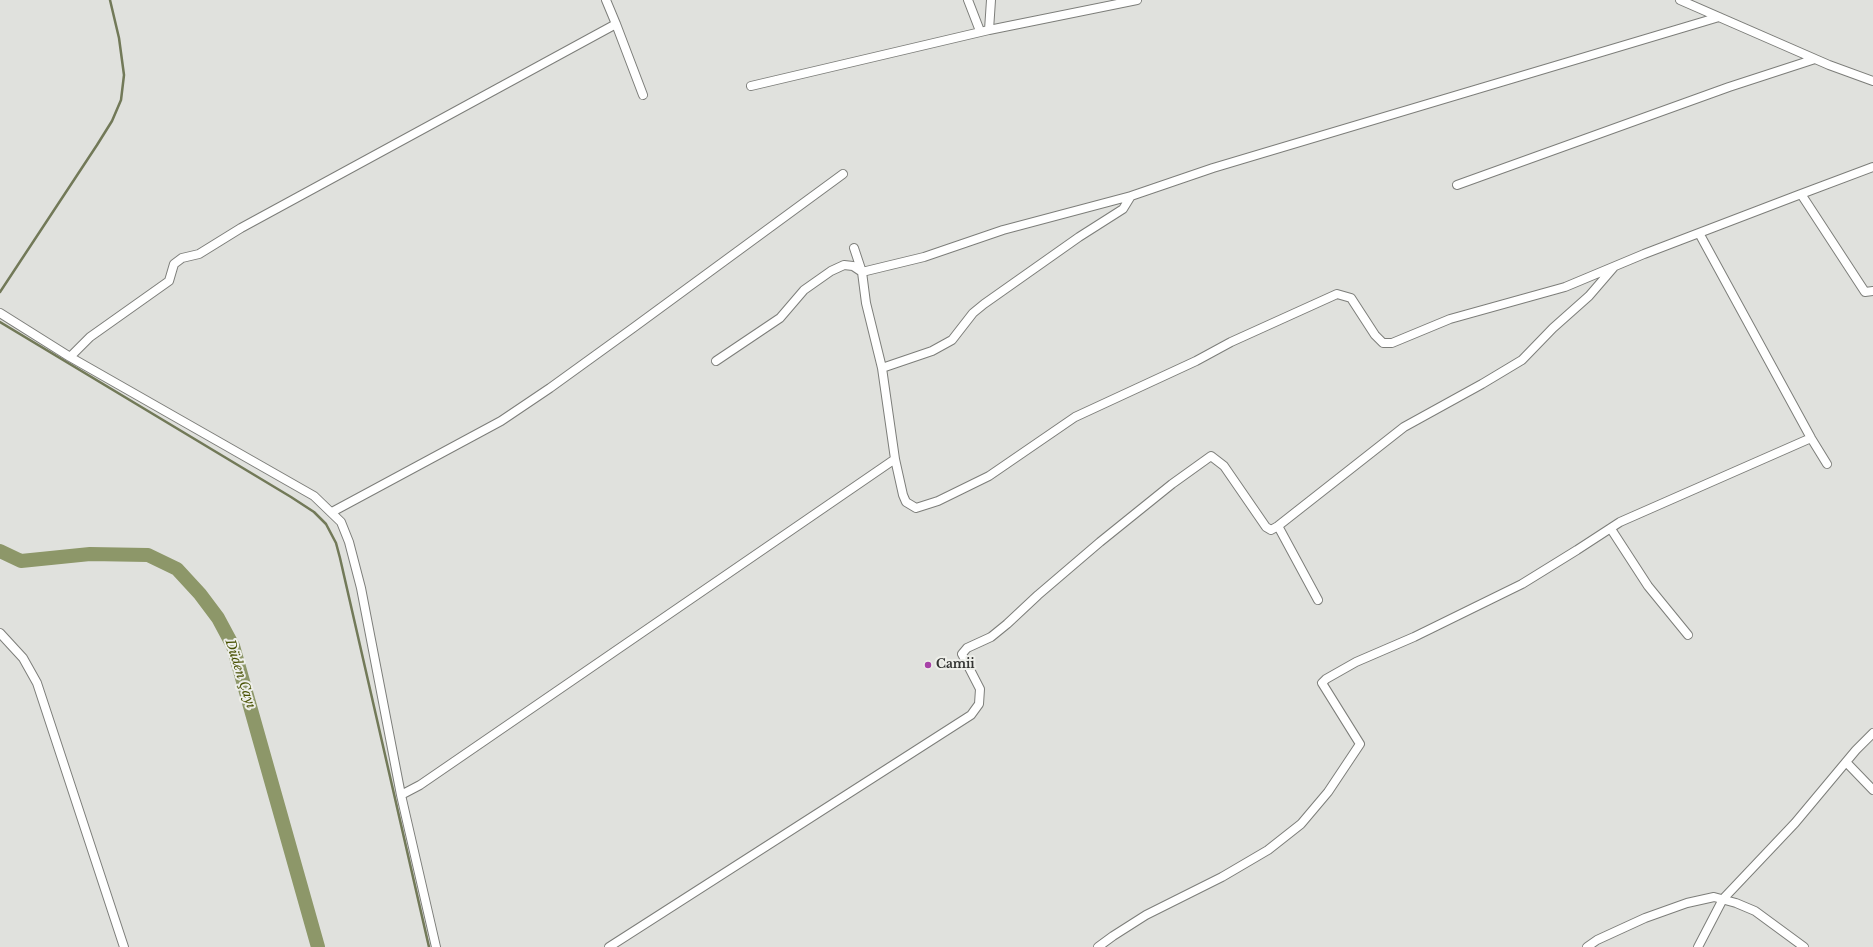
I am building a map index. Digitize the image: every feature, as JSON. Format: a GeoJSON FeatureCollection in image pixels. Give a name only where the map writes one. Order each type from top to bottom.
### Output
{"type":"FeatureCollection","features":[{"type":"Feature","properties":{"kind":"street"},"geometry":{"type":"LineString","coordinates":[[606,0],[643,95]]}},
{"type":"Feature","properties":{"kind":"street"},"geometry":{"type":"LineString","coordinates":[[968,0],[980,31]]}},
{"type":"Feature","properties":{"kind":"street"},"geometry":{"type":"LineString","coordinates":[[989,30],[991,0]]}},
{"type":"Feature","properties":{"kind":"street"},"geometry":{"type":"LineString","coordinates":[[1090,0],[1090,10]]}},
{"type":"Feature","properties":{"kind":"street"},"geometry":{"type":"LineString","coordinates":[[751,86],[980,31],[1137,0]]}},
{"type":"Feature","properties":{"kind":"street"},"geometry":{"type":"LineString","coordinates":[[1680,0],[1815,60],[1873,80]]}},
{"type":"Feature","properties":{"kind":"street"},"geometry":{"type":"LineString","coordinates":[[716,361],[780,318],[804,290],[830,271],[844,265],[853,266],[862,272],[924,257],[1003,230],[1131,196],[1212,168],[1719,17]]}},
{"type":"Feature","properties":{"kind":"street"},"geometry":{"type":"LineString","coordinates":[[70,357],[90,337],[169,281],[174,264],[182,258],[199,254],[241,228],[616,24]]}},
{"type":"Feature","properties":{"kind":"street"},"geometry":{"type":"LineString","coordinates":[[1457,185],[1729,87],[1815,60]]}},
{"type":"Feature","properties":{"kind":"street"},"geometry":{"type":"LineString","coordinates":[[854,248],[862,272],[866,303],[882,368],[903,495],[906,502],[916,508],[938,501],[990,476],[1075,417],[1196,361],[1231,342],[1337,294],[1351,298],[1374,335],[1383,342],[1392,343],[1450,319],[1566,286],[1873,167]]}},
{"type":"Feature","properties":{"kind":"street"},"geometry":{"type":"LineString","coordinates":[[332,512],[501,421],[607,347],[843,174]]}},
{"type":"Feature","properties":{"kind":"street"},"geometry":{"type":"LineString","coordinates":[[1801,194],[1865,292],[1873,291]]}},
{"type":"Feature","properties":{"kind":"street"},"geometry":{"type":"LineString","coordinates":[[882,368],[932,351],[952,340],[973,314],[984,304],[1074,241],[1123,209],[1131,196]]}},
{"type":"Feature","properties":{"kind":"street"},"geometry":{"type":"LineString","coordinates":[[1699,234],[1811,438],[1827,464]]}},
{"type":"Feature","properties":{"kind":"street"},"geometry":{"type":"LineString","coordinates":[[609,947],[971,715],[979,704],[980,689],[962,654],[968,648],[991,637],[1100,542],[1172,484],[1211,456],[1224,466],[1266,527],[1271,530],[1404,427],[1522,360],[1553,328],[1589,296],[1615,266]]}},
{"type":"Feature","properties":{"kind":"street"},"geometry":{"type":"LineString","coordinates":[[0,313],[70,357],[314,496],[341,522],[347,536],[361,588],[401,795],[436,947]]}},
{"type":"Feature","properties":{"kind":"street"},"geometry":{"type":"LineString","coordinates":[[1098,947],[1146,915],[1222,877],[1268,850],[1301,824],[1328,792],[1360,744],[1322,683],[1326,679],[1356,662],[1414,637],[1522,584],[1620,522],[1811,438]]}},
{"type":"Feature","properties":{"kind":"street"},"geometry":{"type":"LineString","coordinates":[[401,795],[420,785],[896,459]]}},
{"type":"Feature","properties":{"kind":"street"},"geometry":{"type":"LineString","coordinates":[[1278,526],[1318,600]]}},
{"type":"Feature","properties":{"kind":"street"},"geometry":{"type":"LineString","coordinates":[[1611,529],[1648,586],[1688,635]]}},
{"type":"Feature","properties":{"kind":"street"},"geometry":{"type":"LineString","coordinates":[[0,633],[23,658],[37,683],[124,947]]}},
{"type":"Feature","properties":{"kind":"street"},"geometry":{"type":"LineString","coordinates":[[1698,947],[1723,900],[1796,823],[1846,762],[1873,733]]}},
{"type":"Feature","properties":{"kind":"street"},"geometry":{"type":"LineString","coordinates":[[1846,762],[1873,790]]}},
{"type":"Feature","properties":{"kind":"street"},"geometry":{"type":"LineString","coordinates":[[1587,947],[1597,940],[1645,918],[1680,906],[1714,897],[1755,911],[1804,947]]}},
{"type":"Feature","properties":{"kind":"waterway"},"geometry":{"type":"LineString","coordinates":[[0,292],[97,145],[112,121],[121,100],[124,75],[119,38],[110,0]]}},
{"type":"Feature","properties":{"kind":"waterway"},"geometry":{"type":"LineString","coordinates":[[0,322],[291,497],[314,512],[326,524],[336,543],[340,558],[429,947]]}},
{"type":"Feature","properties":{"kind":"waterway","name":"Düden Çayı"},"geometry":{"type":"LineString","coordinates":[[0,551],[21,561],[90,554],[148,555],[177,569],[200,594],[218,618],[233,646],[318,947]]}},
{"type":"Feature","properties":{"kind":"place","name":"Camii"},"geometry":{"type":"Point","coordinates":[928,665]}}]}
